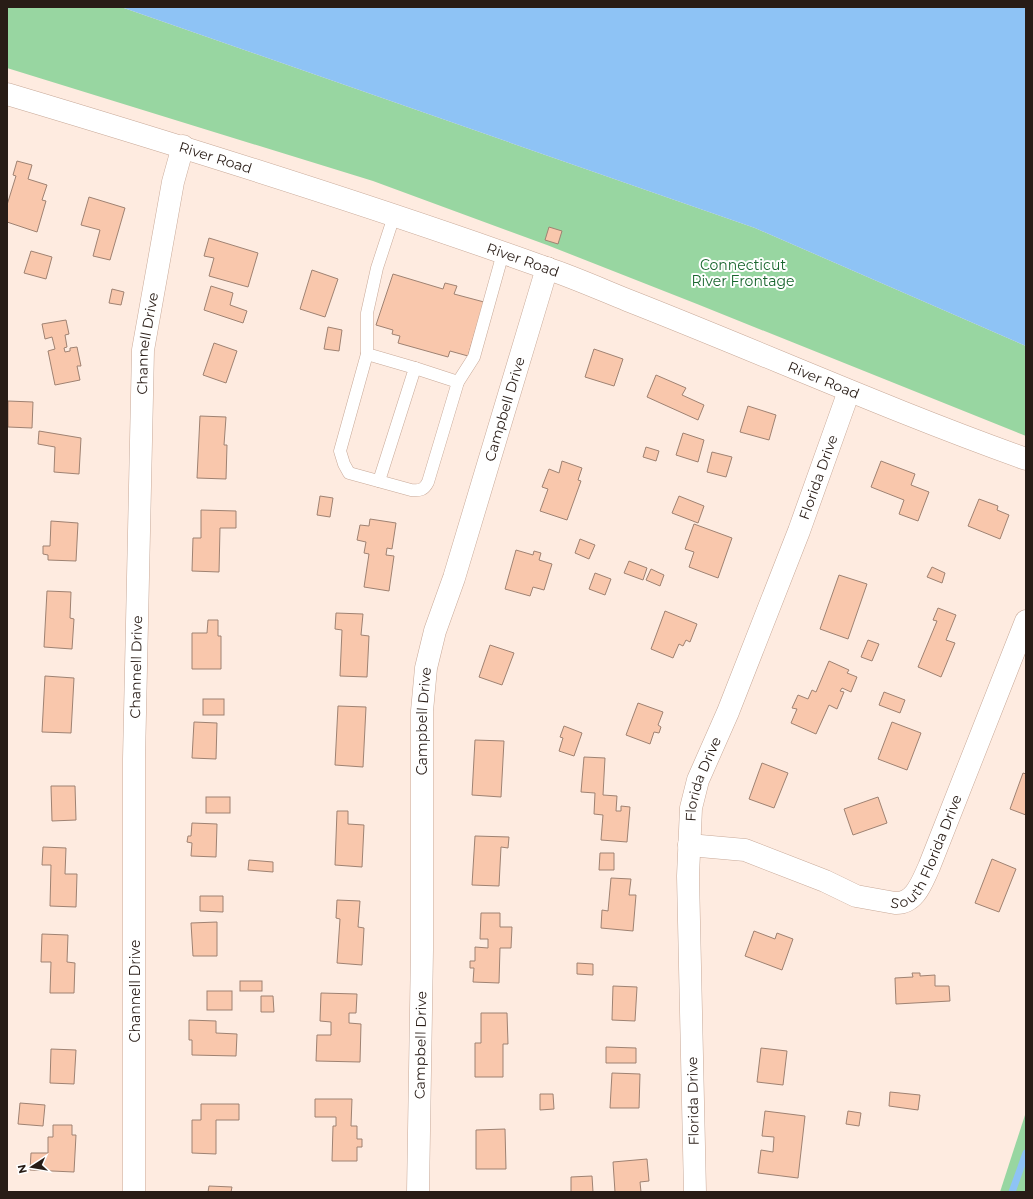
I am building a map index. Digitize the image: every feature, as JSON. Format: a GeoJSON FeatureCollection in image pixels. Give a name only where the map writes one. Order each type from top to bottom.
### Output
{"type":"FeatureCollection","features":[{"type":"Feature","properties":{"kind":"street","name":"River Road"},"geometry":{"type":"LineString","coordinates":[[7,94],[183,146],[547,268],[686,323],[971,440],[1026,460]]}},
{"type":"Feature","properties":{"kind":"street","name":"Channell Drive"},"geometry":{"type":"LineString","coordinates":[[134,1192],[134,760],[143,350],[174,182],[183,146]]}},
{"type":"Feature","properties":{"kind":"street","name":"Campbell Drive"},"geometry":{"type":"LineString","coordinates":[[418,1192],[422,950],[422,711],[426,668],[435,631],[454,578],[547,268]]}},
{"type":"Feature","properties":{"kind":"street","name":"Florida Drive"},"geometry":{"type":"LineString","coordinates":[[695,1192],[688,876],[691,808],[698,780],[728,712],[797,538],[849,391]]}},
{"type":"Feature","properties":{"kind":"street","name":"South Florida Drive"},"geometry":{"type":"LineString","coordinates":[[689,845],[745,850],[825,881],[856,896],[896,903],[909,900],[919,888],[929,867],[1026,621]]}},
{"type":"Feature","properties":{"kind":"lane"},"geometry":{"type":"LineString","coordinates":[[394,216],[377,268],[367,313],[367,354],[340,451],[344,464],[349,473],[411,490],[419,491],[424,488],[428,482],[458,382],[474,357],[503,253]]}},
{"type":"Feature","properties":{"kind":"lane"},"geometry":{"type":"LineString","coordinates":[[367,354],[458,382]]}},
{"type":"Feature","properties":{"kind":"lane"},"geometry":{"type":"LineString","coordinates":[[379,481],[414,368]]}},
{"type":"Feature","properties":{"kind":"green space","name":"Connecticut River Frontage"},"geometry":{"type":"Polygon","coordinates":[[[7,7],[121,7],[755,228],[1026,346],[1026,436],[547,245],[373,181],[7,68],[7,7]]]}},
{"type":"Feature","properties":{"kind":"green space"},"geometry":{"type":"Polygon","coordinates":[[[1026,1112],[1026,1192],[1000,1192],[1026,1112]]]}},
{"type":"Feature","properties":{"kind":"water"},"geometry":{"type":"Polygon","coordinates":[[[121,7],[1026,7],[1026,346],[755,228],[121,7]]]}},
{"type":"Feature","properties":{"kind":"building"},"geometry":{"type":"Polygon","coordinates":[[[17,161],[32,165],[28,179],[47,185],[42,200],[46,201],[37,232],[7,222],[7,205],[16,176],[13,175],[17,161]]]}},
{"type":"Feature","properties":{"kind":"building"},"geometry":{"type":"Polygon","coordinates":[[[89,197],[125,208],[110,260],[93,256],[100,230],[81,225],[89,197]]]}},
{"type":"Feature","properties":{"kind":"building"},"geometry":{"type":"Polygon","coordinates":[[[549,227],[562,231],[558,244],[545,240],[549,227]]]}},
{"type":"Feature","properties":{"kind":"building"},"geometry":{"type":"Polygon","coordinates":[[[209,238],[258,253],[248,287],[209,276],[214,258],[204,256],[209,238]]]}},
{"type":"Feature","properties":{"kind":"building"},"geometry":{"type":"Polygon","coordinates":[[[31,251],[52,257],[46,279],[24,273],[31,251]]]}},
{"type":"Feature","properties":{"kind":"building"},"geometry":{"type":"Polygon","coordinates":[[[312,270],[338,279],[325,317],[300,309],[312,270]]]}},
{"type":"Feature","properties":{"kind":"building"},"geometry":{"type":"Polygon","coordinates":[[[393,274],[443,289],[445,283],[457,286],[454,294],[484,302],[468,356],[450,351],[448,357],[398,343],[400,336],[392,334],[393,330],[376,325],[393,274]]]}},
{"type":"Feature","properties":{"kind":"building"},"geometry":{"type":"Polygon","coordinates":[[[211,286],[233,293],[230,305],[247,311],[243,323],[204,310],[211,286]]]}},
{"type":"Feature","properties":{"kind":"building"},"geometry":{"type":"Polygon","coordinates":[[[112,289],[124,292],[121,305],[109,303],[112,289]]]}},
{"type":"Feature","properties":{"kind":"building"},"geometry":{"type":"Polygon","coordinates":[[[66,320],[69,334],[65,335],[67,347],[64,348],[65,352],[70,351],[70,348],[77,347],[81,366],[77,366],[80,380],[55,385],[48,351],[55,349],[52,337],[45,339],[42,324],[66,320]]]}},
{"type":"Feature","properties":{"kind":"building"},"geometry":{"type":"Polygon","coordinates":[[[328,327],[342,330],[339,351],[324,349],[328,327]]]}},
{"type":"Feature","properties":{"kind":"building"},"geometry":{"type":"Polygon","coordinates":[[[214,343],[237,351],[226,383],[203,375],[214,343]]]}},
{"type":"Feature","properties":{"kind":"building"},"geometry":{"type":"Polygon","coordinates":[[[594,349],[623,359],[614,386],[585,377],[594,349]]]}},
{"type":"Feature","properties":{"kind":"building"},"geometry":{"type":"Polygon","coordinates":[[[656,375],[686,388],[682,395],[704,405],[698,420],[647,397],[656,375]]]}},
{"type":"Feature","properties":{"kind":"building"},"geometry":{"type":"Polygon","coordinates":[[[8,401],[33,402],[32,428],[8,427],[8,401]]]}},
{"type":"Feature","properties":{"kind":"building"},"geometry":{"type":"Polygon","coordinates":[[[748,406],[776,415],[769,440],[740,432],[748,406]]]}},
{"type":"Feature","properties":{"kind":"building"},"geometry":{"type":"Polygon","coordinates":[[[200,416],[226,417],[224,445],[227,445],[226,479],[197,478],[200,416]]]}},
{"type":"Feature","properties":{"kind":"building"},"geometry":{"type":"Polygon","coordinates":[[[39,431],[81,438],[79,474],[54,472],[55,447],[38,444],[39,431]]]}},
{"type":"Feature","properties":{"kind":"building"},"geometry":{"type":"Polygon","coordinates":[[[683,433],[704,440],[698,462],[676,455],[683,433]]]}},
{"type":"Feature","properties":{"kind":"building"},"geometry":{"type":"Polygon","coordinates":[[[646,447],[659,451],[656,461],[643,457],[646,447]]]}},
{"type":"Feature","properties":{"kind":"building"},"geometry":{"type":"Polygon","coordinates":[[[712,452],[732,457],[726,477],[707,472],[712,452]]]}},
{"type":"Feature","properties":{"kind":"building"},"geometry":{"type":"Polygon","coordinates":[[[562,461],[582,468],[578,480],[581,481],[567,520],[540,511],[548,489],[542,487],[549,469],[559,473],[562,461]]]}},
{"type":"Feature","properties":{"kind":"building"},"geometry":{"type":"Polygon","coordinates":[[[881,461],[915,474],[911,485],[929,492],[918,521],[899,514],[904,500],[871,487],[881,461]]]}},
{"type":"Feature","properties":{"kind":"building"},"geometry":{"type":"Polygon","coordinates":[[[320,496],[333,498],[330,517],[317,515],[320,496]]]}},
{"type":"Feature","properties":{"kind":"building"},"geometry":{"type":"Polygon","coordinates":[[[679,496],[704,506],[698,523],[672,513],[679,496]]]}},
{"type":"Feature","properties":{"kind":"building"},"geometry":{"type":"Polygon","coordinates":[[[979,499],[998,506],[997,510],[1009,515],[1000,539],[968,526],[979,499]]]}},
{"type":"Feature","properties":{"kind":"building"},"geometry":{"type":"Polygon","coordinates":[[[201,510],[236,511],[236,528],[220,528],[219,572],[192,571],[193,538],[201,538],[201,510]]]}},
{"type":"Feature","properties":{"kind":"building"},"geometry":{"type":"Polygon","coordinates":[[[370,519],[396,523],[392,549],[387,548],[386,555],[394,556],[389,591],[364,587],[369,554],[364,553],[366,542],[357,540],[360,525],[369,526],[370,519]]]}},
{"type":"Feature","properties":{"kind":"building"},"geometry":{"type":"Polygon","coordinates":[[[51,521],[78,523],[76,561],[48,560],[48,555],[43,554],[43,546],[50,546],[51,521]]]}},
{"type":"Feature","properties":{"kind":"building"},"geometry":{"type":"Polygon","coordinates":[[[694,524],[732,538],[718,578],[689,567],[694,552],[685,549],[694,524]]]}},
{"type":"Feature","properties":{"kind":"building"},"geometry":{"type":"Polygon","coordinates":[[[580,539],[595,545],[589,559],[575,553],[580,539]]]}},
{"type":"Feature","properties":{"kind":"building"},"geometry":{"type":"Polygon","coordinates":[[[516,550],[533,555],[534,551],[541,553],[539,560],[552,564],[544,590],[533,587],[530,596],[505,589],[516,550]]]}},
{"type":"Feature","properties":{"kind":"building"},"geometry":{"type":"Polygon","coordinates":[[[629,561],[647,568],[643,580],[624,573],[629,561]]]}},
{"type":"Feature","properties":{"kind":"building"},"geometry":{"type":"Polygon","coordinates":[[[932,567],[945,573],[942,583],[927,577],[932,567]]]}},
{"type":"Feature","properties":{"kind":"building"},"geometry":{"type":"Polygon","coordinates":[[[651,569],[664,575],[660,586],[646,580],[651,569]]]}},
{"type":"Feature","properties":{"kind":"building"},"geometry":{"type":"Polygon","coordinates":[[[595,573],[611,579],[605,595],[589,589],[595,573]]]}},
{"type":"Feature","properties":{"kind":"building"},"geometry":{"type":"Polygon","coordinates":[[[839,575],[867,584],[848,639],[820,629],[839,575]]]}},
{"type":"Feature","properties":{"kind":"building"},"geometry":{"type":"Polygon","coordinates":[[[47,591],[71,592],[70,618],[74,619],[72,649],[44,647],[47,591]]]}},
{"type":"Feature","properties":{"kind":"building"},"geometry":{"type":"Polygon","coordinates":[[[938,608],[956,615],[946,640],[955,643],[941,677],[918,667],[937,621],[933,620],[938,608]]]}},
{"type":"Feature","properties":{"kind":"building"},"geometry":{"type":"Polygon","coordinates":[[[665,611],[697,624],[690,642],[686,640],[683,646],[679,644],[673,658],[651,649],[665,611]]]}},
{"type":"Feature","properties":{"kind":"building"},"geometry":{"type":"Polygon","coordinates":[[[336,613],[363,614],[361,635],[369,636],[367,677],[340,676],[342,630],[335,629],[336,613]]]}},
{"type":"Feature","properties":{"kind":"building"},"geometry":{"type":"Polygon","coordinates":[[[208,620],[218,620],[218,636],[221,636],[221,669],[192,669],[192,633],[207,633],[208,620]]]}},
{"type":"Feature","properties":{"kind":"building"},"geometry":{"type":"Polygon","coordinates":[[[868,640],[879,644],[872,661],[861,657],[868,640]]]}},
{"type":"Feature","properties":{"kind":"building"},"geometry":{"type":"Polygon","coordinates":[[[490,645],[514,653],[502,685],[479,677],[490,645]]]}},
{"type":"Feature","properties":{"kind":"building"},"geometry":{"type":"Polygon","coordinates":[[[829,661],[849,670],[847,673],[857,677],[851,692],[842,688],[840,691],[844,692],[837,709],[829,705],[816,734],[791,723],[797,709],[792,708],[798,695],[808,699],[812,690],[816,692],[829,661]]]}},
{"type":"Feature","properties":{"kind":"building"},"geometry":{"type":"Polygon","coordinates":[[[45,676],[74,678],[71,733],[42,732],[45,676]]]}},
{"type":"Feature","properties":{"kind":"building"},"geometry":{"type":"Polygon","coordinates":[[[884,692],[905,700],[900,713],[879,705],[884,692]]]}},
{"type":"Feature","properties":{"kind":"building"},"geometry":{"type":"Polygon","coordinates":[[[203,699],[224,699],[224,715],[203,715],[203,699]]]}},
{"type":"Feature","properties":{"kind":"building"},"geometry":{"type":"Polygon","coordinates":[[[638,703],[663,712],[658,725],[661,727],[659,733],[654,732],[650,744],[626,735],[638,703]]]}},
{"type":"Feature","properties":{"kind":"building"},"geometry":{"type":"Polygon","coordinates":[[[338,706],[366,707],[363,767],[335,765],[338,706]]]}},
{"type":"Feature","properties":{"kind":"building"},"geometry":{"type":"Polygon","coordinates":[[[194,722],[217,723],[216,759],[192,758],[194,722]]]}},
{"type":"Feature","properties":{"kind":"building"},"geometry":{"type":"Polygon","coordinates":[[[892,722],[921,733],[907,770],[878,759],[892,722]]]}},
{"type":"Feature","properties":{"kind":"building"},"geometry":{"type":"Polygon","coordinates":[[[564,726],[582,733],[574,756],[559,751],[563,738],[560,737],[564,726]]]}},
{"type":"Feature","properties":{"kind":"building"},"geometry":{"type":"Polygon","coordinates":[[[475,740],[504,741],[501,797],[472,795],[475,740]]]}},
{"type":"Feature","properties":{"kind":"building"},"geometry":{"type":"Polygon","coordinates":[[[584,757],[605,758],[603,795],[617,796],[616,811],[621,811],[621,806],[630,807],[627,842],[601,840],[603,815],[594,814],[595,793],[581,792],[584,757]]]}},
{"type":"Feature","properties":{"kind":"building"},"geometry":{"type":"Polygon","coordinates":[[[762,763],[788,773],[774,808],[749,799],[762,763]]]}},
{"type":"Feature","properties":{"kind":"building"},"geometry":{"type":"Polygon","coordinates":[[[1023,773],[1026,774],[1026,815],[1010,809],[1023,773]]]}},
{"type":"Feature","properties":{"kind":"building"},"geometry":{"type":"Polygon","coordinates":[[[51,786],[75,786],[76,820],[52,821],[51,786]]]}},
{"type":"Feature","properties":{"kind":"building"},"geometry":{"type":"Polygon","coordinates":[[[206,797],[230,797],[230,813],[206,813],[206,797]]]}},
{"type":"Feature","properties":{"kind":"building"},"geometry":{"type":"Polygon","coordinates":[[[878,797],[887,823],[853,835],[844,809],[878,797]]]}},
{"type":"Feature","properties":{"kind":"building"},"geometry":{"type":"Polygon","coordinates":[[[337,811],[348,811],[348,824],[364,825],[362,867],[335,865],[337,811]]]}},
{"type":"Feature","properties":{"kind":"building"},"geometry":{"type":"Polygon","coordinates":[[[192,823],[217,824],[216,857],[191,856],[192,843],[187,842],[188,836],[191,836],[192,823]]]}},
{"type":"Feature","properties":{"kind":"building"},"geometry":{"type":"Polygon","coordinates":[[[475,836],[509,837],[508,848],[501,847],[499,886],[472,885],[475,836]]]}},
{"type":"Feature","properties":{"kind":"building"},"geometry":{"type":"Polygon","coordinates":[[[43,847],[66,848],[65,874],[77,874],[76,907],[50,906],[51,865],[42,865],[43,847]]]}},
{"type":"Feature","properties":{"kind":"building"},"geometry":{"type":"Polygon","coordinates":[[[600,853],[614,853],[614,870],[599,870],[600,853]]]}},
{"type":"Feature","properties":{"kind":"building"},"geometry":{"type":"Polygon","coordinates":[[[992,859],[1016,869],[999,912],[975,903],[992,859]]]}},
{"type":"Feature","properties":{"kind":"building"},"geometry":{"type":"Polygon","coordinates":[[[249,860],[273,862],[273,872],[248,870],[249,860]]]}},
{"type":"Feature","properties":{"kind":"building"},"geometry":{"type":"Polygon","coordinates":[[[611,878],[631,879],[629,895],[636,895],[633,931],[601,928],[602,910],[608,911],[611,878]]]}},
{"type":"Feature","properties":{"kind":"building"},"geometry":{"type":"Polygon","coordinates":[[[200,896],[223,896],[223,912],[200,911],[200,896]]]}},
{"type":"Feature","properties":{"kind":"building"},"geometry":{"type":"Polygon","coordinates":[[[337,900],[360,901],[358,927],[364,928],[362,965],[337,963],[340,919],[336,918],[337,900]]]}},
{"type":"Feature","properties":{"kind":"building"},"geometry":{"type":"Polygon","coordinates":[[[481,913],[500,913],[500,927],[512,927],[511,948],[500,948],[499,983],[473,982],[474,968],[470,968],[470,961],[475,961],[475,947],[488,948],[488,939],[480,939],[481,913]]]}},
{"type":"Feature","properties":{"kind":"building"},"geometry":{"type":"Polygon","coordinates":[[[217,922],[217,956],[193,956],[191,923],[217,922]]]}},
{"type":"Feature","properties":{"kind":"building"},"geometry":{"type":"Polygon","coordinates":[[[754,931],[775,939],[777,933],[793,939],[782,970],[745,956],[754,931]]]}},
{"type":"Feature","properties":{"kind":"building"},"geometry":{"type":"Polygon","coordinates":[[[42,934],[68,935],[67,962],[75,963],[74,993],[50,993],[51,962],[41,962],[42,934]]]}},
{"type":"Feature","properties":{"kind":"building"},"geometry":{"type":"Polygon","coordinates":[[[577,963],[593,964],[593,975],[577,974],[577,963]]]}},
{"type":"Feature","properties":{"kind":"building"},"geometry":{"type":"Polygon","coordinates":[[[912,973],[920,973],[920,976],[935,975],[935,986],[949,986],[950,1001],[896,1004],[895,978],[913,977],[912,973]]]}},
{"type":"Feature","properties":{"kind":"building"},"geometry":{"type":"Polygon","coordinates":[[[240,981],[262,981],[262,991],[240,991],[240,981]]]}},
{"type":"Feature","properties":{"kind":"building"},"geometry":{"type":"Polygon","coordinates":[[[613,986],[637,987],[635,1021],[612,1020],[613,986]]]}},
{"type":"Feature","properties":{"kind":"building"},"geometry":{"type":"Polygon","coordinates":[[[207,991],[232,991],[232,1010],[207,1010],[207,991]]]}},
{"type":"Feature","properties":{"kind":"building"},"geometry":{"type":"Polygon","coordinates":[[[321,993],[357,994],[356,1013],[349,1013],[349,1023],[361,1024],[360,1062],[316,1061],[317,1035],[331,1035],[331,1022],[320,1021],[321,993]]]}},
{"type":"Feature","properties":{"kind":"building"},"geometry":{"type":"Polygon","coordinates":[[[261,996],[273,996],[274,1012],[261,1012],[261,996]]]}},
{"type":"Feature","properties":{"kind":"building"},"geometry":{"type":"Polygon","coordinates":[[[481,1013],[507,1013],[508,1044],[503,1044],[503,1077],[475,1077],[475,1043],[481,1043],[481,1013]]]}},
{"type":"Feature","properties":{"kind":"building"},"geometry":{"type":"Polygon","coordinates":[[[189,1020],[216,1021],[216,1033],[237,1034],[236,1056],[192,1055],[192,1040],[189,1040],[189,1020]]]}},
{"type":"Feature","properties":{"kind":"building"},"geometry":{"type":"Polygon","coordinates":[[[606,1047],[636,1048],[636,1063],[606,1063],[606,1047]]]}},
{"type":"Feature","properties":{"kind":"building"},"geometry":{"type":"Polygon","coordinates":[[[761,1048],[787,1051],[783,1085],[757,1082],[761,1048]]]}},
{"type":"Feature","properties":{"kind":"building"},"geometry":{"type":"Polygon","coordinates":[[[51,1049],[76,1050],[74,1084],[50,1083],[51,1049]]]}},
{"type":"Feature","properties":{"kind":"building"},"geometry":{"type":"Polygon","coordinates":[[[612,1073],[640,1074],[639,1108],[610,1108],[612,1073]]]}},
{"type":"Feature","properties":{"kind":"building"},"geometry":{"type":"Polygon","coordinates":[[[890,1092],[920,1095],[918,1110],[889,1106],[890,1092]]]}},
{"type":"Feature","properties":{"kind":"building"},"geometry":{"type":"Polygon","coordinates":[[[540,1094],[553,1094],[554,1109],[540,1110],[540,1094]]]}},
{"type":"Feature","properties":{"kind":"building"},"geometry":{"type":"Polygon","coordinates":[[[315,1099],[352,1099],[351,1126],[357,1126],[357,1139],[362,1139],[362,1147],[357,1147],[357,1161],[332,1161],[333,1126],[336,1126],[336,1117],[315,1117],[315,1099]]]}},
{"type":"Feature","properties":{"kind":"building"},"geometry":{"type":"Polygon","coordinates":[[[20,1103],[45,1105],[43,1126],[18,1124],[20,1103]]]}},
{"type":"Feature","properties":{"kind":"building"},"geometry":{"type":"Polygon","coordinates":[[[201,1104],[239,1104],[239,1120],[216,1120],[216,1154],[192,1153],[192,1120],[201,1120],[201,1104]]]}},
{"type":"Feature","properties":{"kind":"building"},"geometry":{"type":"Polygon","coordinates":[[[765,1111],[805,1116],[798,1178],[758,1173],[761,1150],[773,1152],[774,1137],[762,1136],[765,1111]]]}},
{"type":"Feature","properties":{"kind":"building"},"geometry":{"type":"Polygon","coordinates":[[[848,1111],[861,1113],[859,1126],[846,1124],[848,1111]]]}},
{"type":"Feature","properties":{"kind":"building"},"geometry":{"type":"Polygon","coordinates":[[[53,1125],[72,1125],[72,1135],[76,1135],[74,1172],[30,1170],[31,1153],[48,1153],[48,1137],[53,1137],[53,1125]]]}},
{"type":"Feature","properties":{"kind":"building"},"geometry":{"type":"Polygon","coordinates":[[[505,1129],[506,1169],[476,1169],[476,1130],[505,1129]]]}},
{"type":"Feature","properties":{"kind":"building"},"geometry":{"type":"Polygon","coordinates":[[[647,1159],[649,1181],[640,1182],[641,1192],[615,1192],[613,1162],[647,1159]]]}},
{"type":"Feature","properties":{"kind":"building"},"geometry":{"type":"Polygon","coordinates":[[[592,1176],[593,1192],[571,1192],[571,1177],[592,1176]]]}},
{"type":"Feature","properties":{"kind":"building"},"geometry":{"type":"Polygon","coordinates":[[[209,1186],[232,1187],[231,1192],[208,1192],[209,1186]]]}},
{"type":"Feature","properties":{"kind":"waterway"},"geometry":{"type":"LineString","coordinates":[[1012,1192],[1026,1153]]}}]}
